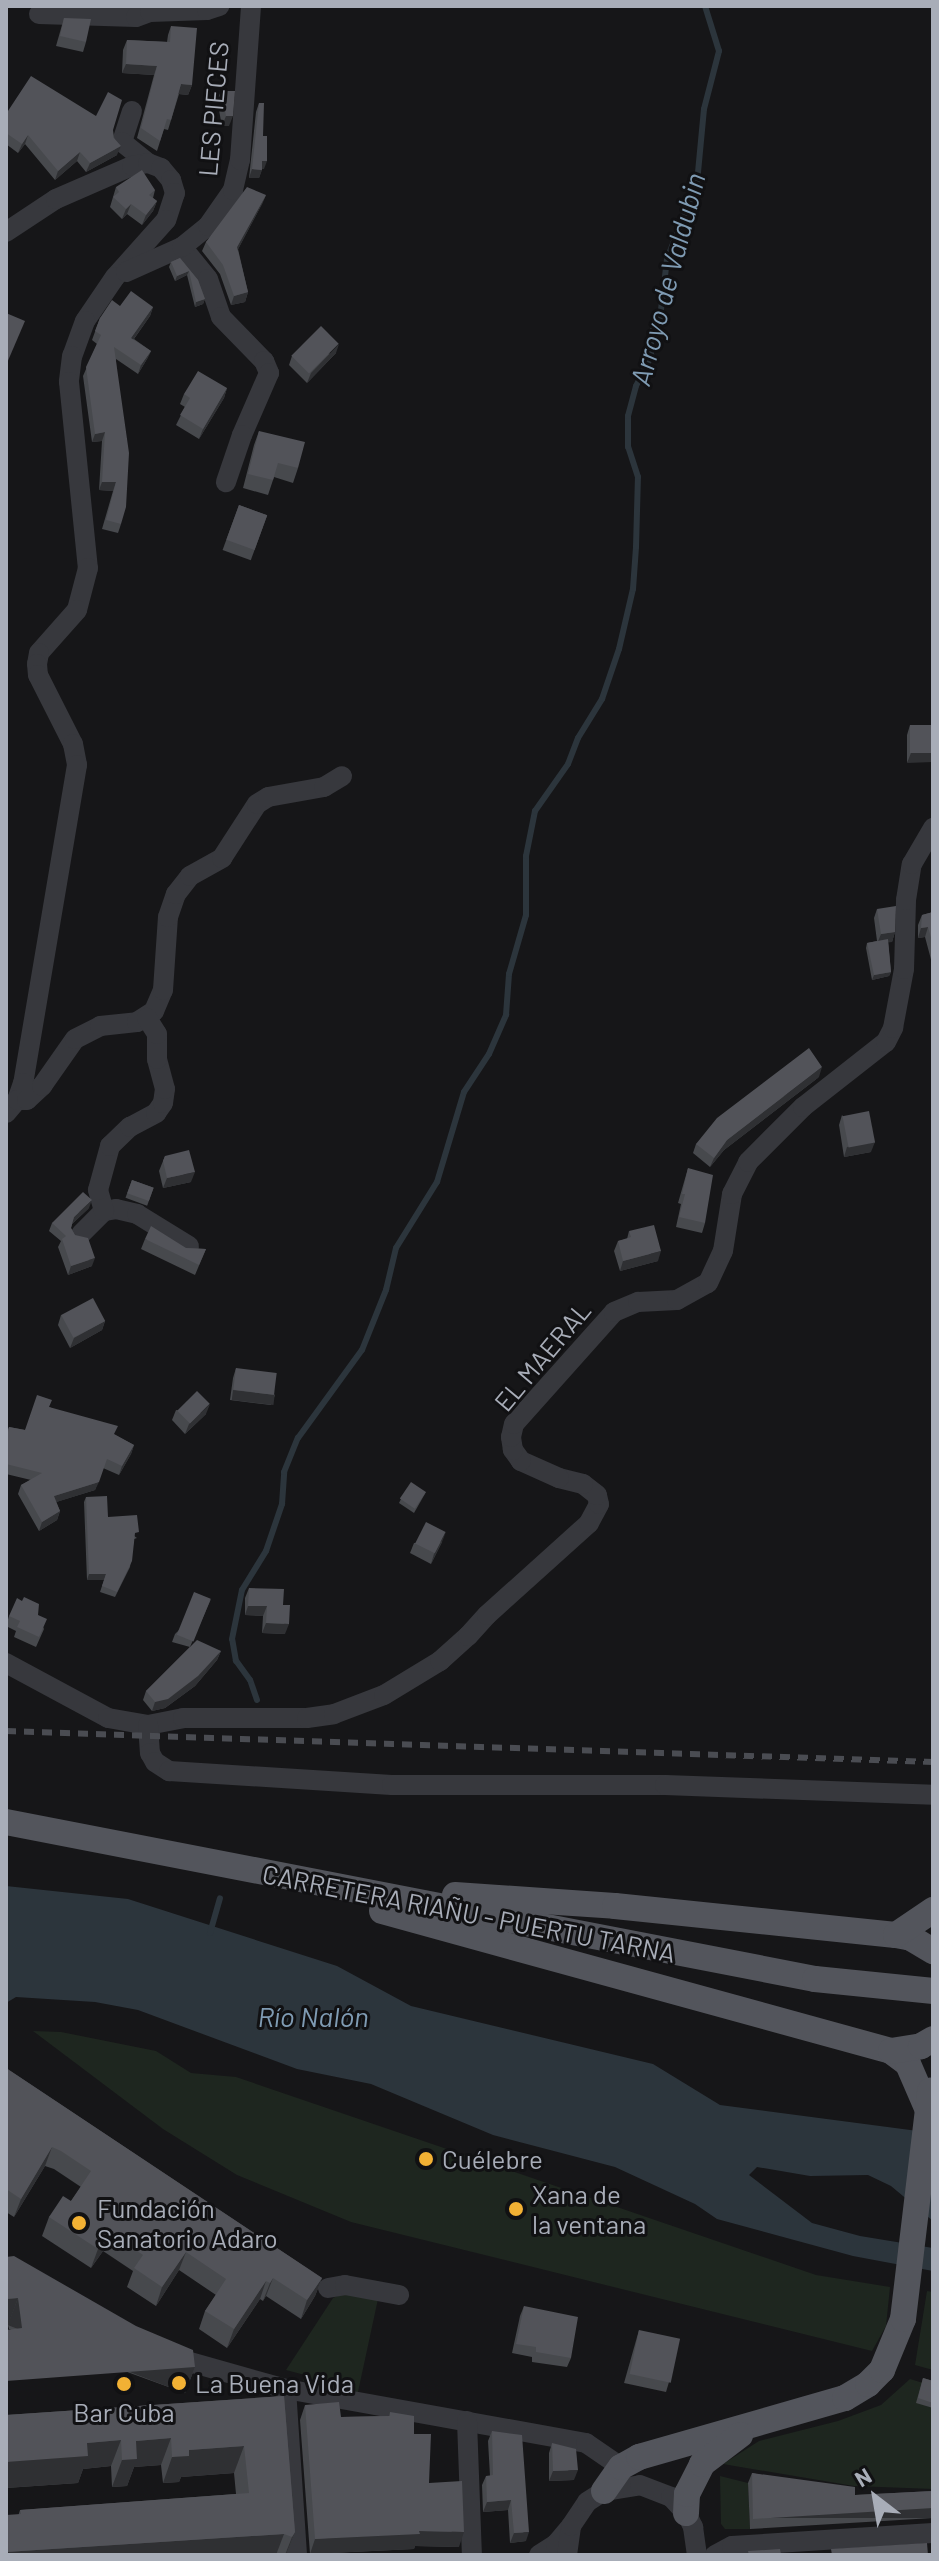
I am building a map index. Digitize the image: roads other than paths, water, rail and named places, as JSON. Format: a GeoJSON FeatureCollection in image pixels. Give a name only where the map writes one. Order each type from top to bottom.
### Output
{"type":"FeatureCollection","features":[{"type":"Feature","properties":{"kind":"main road","name":"CARRETERA RIAÑU - PUERTU TARNA"},"geometry":{"type":"LineString","coordinates":[[6,1822],[815,1979],[933,1991]]}},
{"type":"Feature","properties":{"kind":"main road"},"geometry":{"type":"LineString","coordinates":[[300,1880],[384,1912],[891,2051],[908,2064],[929,2108]]}},
{"type":"Feature","properties":{"kind":"main road"},"geometry":{"type":"LineString","coordinates":[[367,1893],[432,1893],[615,1906],[896,1935],[911,1938],[933,1951]]}},
{"type":"Feature","properties":{"kind":"main road"},"geometry":{"type":"LineString","coordinates":[[896,1935],[933,1910]]}},
{"type":"Feature","properties":{"kind":"main road"},"geometry":{"type":"LineString","coordinates":[[891,2051],[921,2046],[933,2039]]}},
{"type":"Feature","properties":{"kind":"main road"},"geometry":{"type":"LineString","coordinates":[[604,2491],[621,2467],[639,2457],[845,2398],[868,2384],[882,2370],[896,2341],[905,2302],[933,2072]]}},
{"type":"Feature","properties":{"kind":"main road"},"geometry":{"type":"LineString","coordinates":[[690,2520],[687,2494],[702,2464],[731,2440],[764,2421]]}},
{"type":"Feature","properties":{"kind":"street","name":"LES PIECES"},"geometry":{"type":"LineString","coordinates":[[39,14],[136,17],[150,12],[207,10],[219,6]]}},
{"type":"Feature","properties":{"kind":"street","name":"LES PIECES"},"geometry":{"type":"LineString","coordinates":[[115,277],[182,247],[208,226],[233,190],[240,160],[251,6]]}},
{"type":"Feature","properties":{"kind":"street"},"geometry":{"type":"LineString","coordinates":[[12,1107],[23,1083],[77,765],[73,744],[38,675],[37,664],[39,653],[77,610],[88,568],[69,382],[72,356],[85,321],[115,277],[166,220],[173,207],[175,193],[171,180],[161,168],[148,163],[122,142],[132,111]]}},
{"type":"Feature","properties":{"kind":"street"},"geometry":{"type":"LineString","coordinates":[[6,232],[56,199],[117,171],[148,163]]}},
{"type":"Feature","properties":{"kind":"street"},"geometry":{"type":"LineString","coordinates":[[182,247],[211,284],[213,303],[221,317],[264,361],[269,373],[226,482]]}},
{"type":"Feature","properties":{"kind":"street"},"geometry":{"type":"LineString","coordinates":[[147,1018],[163,990],[168,917],[183,883],[199,869],[222,858],[257,804],[268,797],[324,787],[342,776]]}},
{"type":"Feature","properties":{"kind":"street","name":"EL MAERAL"},"geometry":{"type":"LineString","coordinates":[[148,1725],[183,1718],[307,1718],[334,1714],[384,1695],[440,1661],[597,1514],[599,1504],[592,1489],[521,1461],[513,1450],[511,1437],[519,1417],[614,1312],[638,1302],[677,1300],[708,1283],[723,1251],[732,1194],[748,1162],[777,1130],[886,1042],[893,1028],[904,969],[906,900],[912,864],[933,828]]}},
{"type":"Feature","properties":{"kind":"street"},"geometry":{"type":"LineString","coordinates":[[12,1107],[27,1100],[42,1086],[75,1039],[100,1026],[147,1018]]}},
{"type":"Feature","properties":{"kind":"street"},"geometry":{"type":"LineString","coordinates":[[104,1211],[98,1190],[110,1146],[130,1127],[156,1113],[165,1097],[157,1059],[157,1034],[147,1018]]}},
{"type":"Feature","properties":{"kind":"street"},"geometry":{"type":"LineString","coordinates":[[81,1234],[104,1211],[116,1209],[137,1214],[189,1246]]}},
{"type":"Feature","properties":{"kind":"street"},"geometry":{"type":"LineString","coordinates":[[6,1663],[98,1714],[148,1725],[150,1753],[155,1762],[169,1771],[392,1785],[665,1785],[933,1795]]}},
{"type":"Feature","properties":{"kind":"street"},"geometry":{"type":"LineString","coordinates":[[328,2288],[345,2285],[399,2295]]}},
{"type":"Feature","properties":{"kind":"street"},"geometry":{"type":"LineString","coordinates":[[147,2347],[275,2399],[467,2421],[586,2443],[621,2467]]}},
{"type":"Feature","properties":{"kind":"street"},"geometry":{"type":"LineString","coordinates":[[275,2399],[297,2555]]}},
{"type":"Feature","properties":{"kind":"street"},"geometry":{"type":"LineString","coordinates":[[467,2421],[472,2555]]}},
{"type":"Feature","properties":{"kind":"street"},"geometry":{"type":"LineString","coordinates":[[539,2555],[556,2544],[587,2502],[604,2491],[622,2486],[656,2489],[671,2497],[705,2537],[723,2551],[933,2533]]}},
{"type":"Feature","properties":{"kind":"street"},"geometry":{"type":"LineString","coordinates":[[690,2520],[697,2555]]}},
{"type":"Feature","properties":{"kind":"street"},"geometry":{"type":"LineString","coordinates":[[567,2555],[571,2526]]}},
{"type":"Feature","properties":{"kind":"water","name":"Río Nalón"},"geometry":{"type":"Polygon","coordinates":[[[6,1886],[128,1899],[337,1966],[411,2006],[653,2064],[720,2105],[933,2133],[933,2221],[891,2186],[868,2175],[810,2176],[757,2167],[749,2175],[812,2223],[860,2236],[933,2248],[933,2271],[853,2256],[717,2219],[695,2204],[615,2167],[493,2135],[371,2084],[297,2069],[138,2010],[95,2002],[16,1997],[6,2003],[6,1886]]]}},
{"type":"Feature","properties":{"kind":"waterway","name":"Arroyo de Valdubin"},"geometry":{"type":"LineString","coordinates":[[257,1700],[250,1680],[236,1661],[232,1639],[242,1590],[266,1551],[282,1504],[284,1472],[298,1438],[362,1350],[386,1290],[396,1248],[437,1182],[464,1092],[489,1054],[506,1015],[509,974],[526,915],[526,856],[535,811],[568,764],[578,738],[602,699],[619,649],[633,589],[636,547],[638,477],[628,447],[628,416],[636,386],[651,356],[651,333],[660,318],[667,259],[697,183],[704,109],[719,51],[705,6]]}},
{"type":"Feature","properties":{"kind":"waterway","name":"Arroyo de Valdubin"},"geometry":{"type":"LineString","coordinates":[[210,1933],[220,1898]]}},
{"type":"Feature","properties":{"kind":"railway"},"geometry":{"type":"LineString","coordinates":[[6,1731],[933,1762]]}},
{"type":"Feature","properties":{"kind":"place","name":"Cuélebre"},"geometry":{"type":"Point","coordinates":[426,2159]}},
{"type":"Feature","properties":{"kind":"place","name":"Xana de la ventana"},"geometry":{"type":"Point","coordinates":[516,2209]}},
{"type":"Feature","properties":{"kind":"place","name":"Fundación Sanatorio Adaro"},"geometry":{"type":"Point","coordinates":[79,2223]}},
{"type":"Feature","properties":{"kind":"place","name":"La Buena Vida"},"geometry":{"type":"Point","coordinates":[179,2383]}},
{"type":"Feature","properties":{"kind":"place","name":"Bar Cuba"},"geometry":{"type":"Point","coordinates":[124,2384]}}]}
